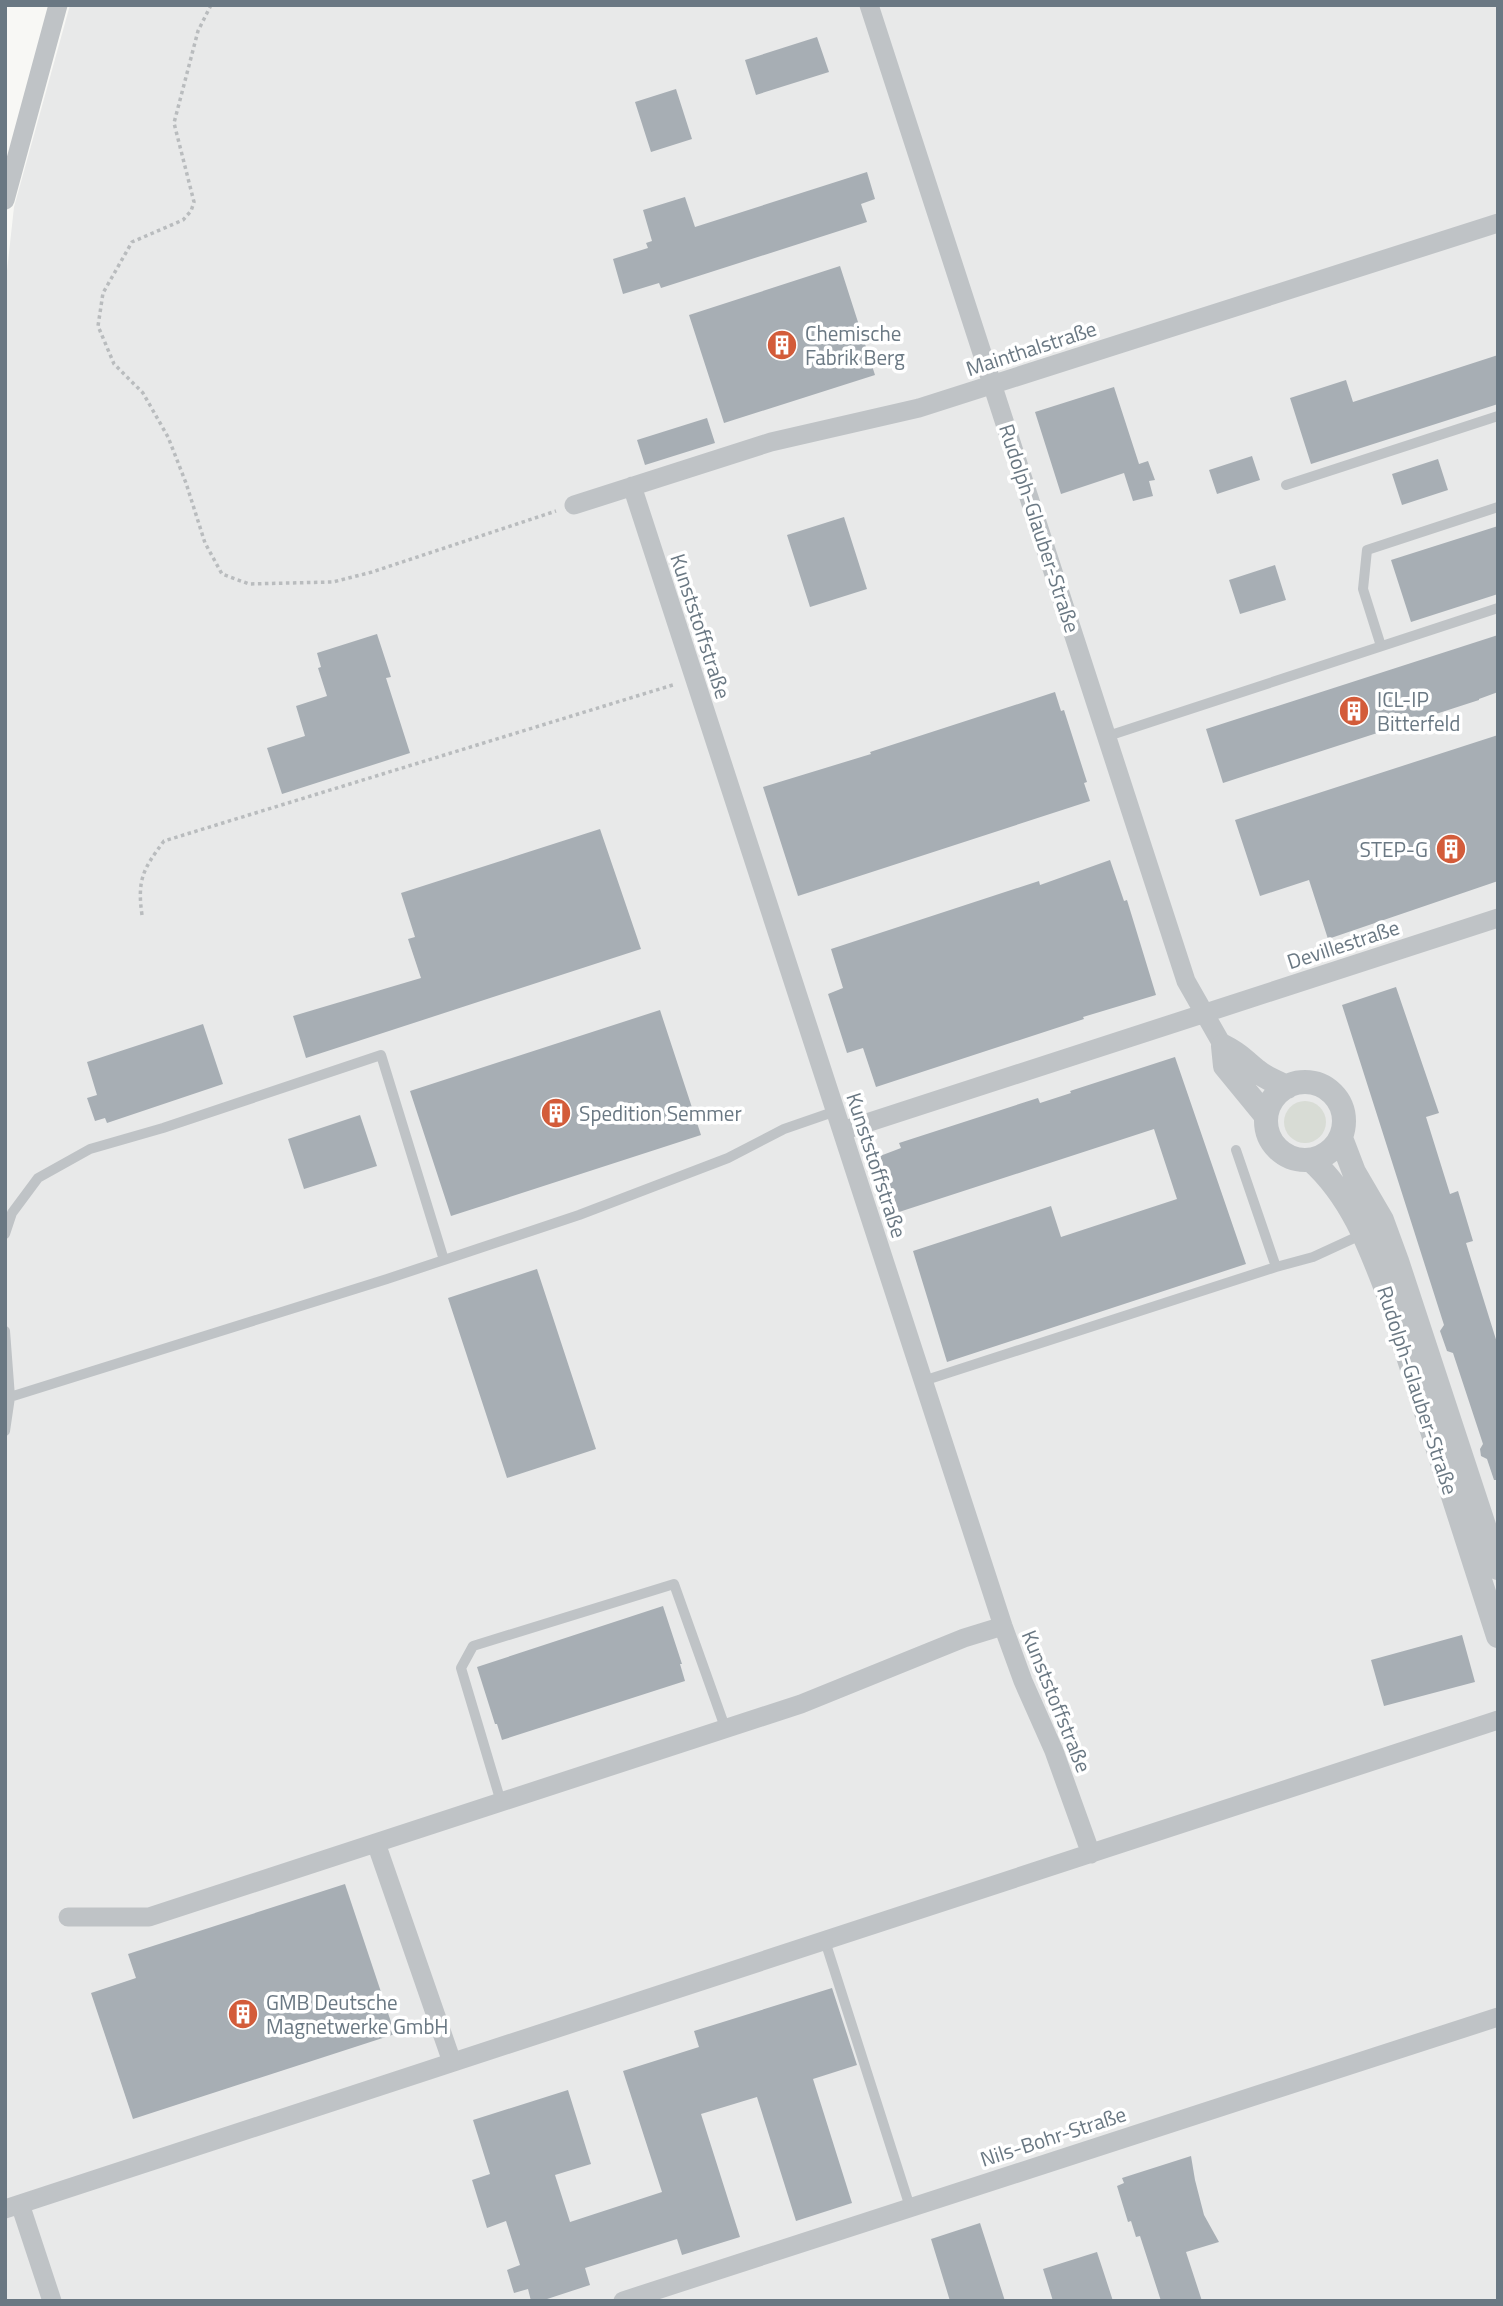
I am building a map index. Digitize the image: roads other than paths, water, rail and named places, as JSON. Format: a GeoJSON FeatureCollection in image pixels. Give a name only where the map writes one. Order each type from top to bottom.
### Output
{"type":"FeatureCollection","features":[{"type":"Feature","properties":{"kind":"street"},"geometry":{"type":"LineString","coordinates":[[5,200],[58,5]]}},
{"type":"Feature","properties":{"kind":"street","name":"Rudolph-Glauber-Straße"},"geometry":{"type":"LineString","coordinates":[[869,5],[1186,981],[1223,1046],[1225,1066],[1266,1116],[1269,1137],[1277,1149],[1297,1160],[1311,1160],[1335,1184],[1364,1234],[1388,1294],[1498,1636]]}},
{"type":"Feature","properties":{"kind":"street","name":"Mainthalstraße"},"geometry":{"type":"LineString","coordinates":[[574,505],[771,442],[893,416],[1498,223]]}},
{"type":"Feature","properties":{"kind":"street","name":"Kunststoffstraße"},"geometry":{"type":"LineString","coordinates":[[632,486],[1003,1626],[1023,1682],[1054,1751],[1091,1854]]}},
{"type":"Feature","properties":{"kind":"street","name":"Devillestraße"},"geometry":{"type":"LineString","coordinates":[[842,1132],[1498,918]]}},
{"type":"Feature","properties":{"kind":"street","name":"Rudolph-Glauber-Straße"},"geometry":{"type":"LineString","coordinates":[[1223,1046],[1241,1054],[1255,1069],[1287,1087],[1296,1083],[1315,1083],[1332,1093],[1342,1109],[1344,1128],[1341,1138],[1354,1172],[1382,1220],[1398,1261],[1498,1568]]}},
{"type":"Feature","properties":{"kind":"street"},"geometry":{"type":"LineString","coordinates":[[1266,1116],[1275,1096],[1287,1087]]}},
{"type":"Feature","properties":{"kind":"street"},"geometry":{"type":"LineString","coordinates":[[1311,1160],[1329,1153],[1341,1138]]}},
{"type":"Feature","properties":{"kind":"street"},"geometry":{"type":"LineString","coordinates":[[68,1917],[149,1917],[726,1730],[801,1704],[951,1643],[1003,1626]]}},
{"type":"Feature","properties":{"kind":"street"},"geometry":{"type":"LineString","coordinates":[[52,2301],[13,2207],[1498,1720]]}},
{"type":"Feature","properties":{"kind":"street"},"geometry":{"type":"LineString","coordinates":[[376,1843],[452,2062]]}},
{"type":"Feature","properties":{"kind":"street","name":"Nils-Bohr-Straße"},"geometry":{"type":"LineString","coordinates":[[623,2301],[1498,2017]]}},
{"type":"Feature","properties":{"kind":"lane"},"geometry":{"type":"LineString","coordinates":[[1286,485],[1498,416]]}},
{"type":"Feature","properties":{"kind":"lane"},"geometry":{"type":"LineString","coordinates":[[1381,646],[1363,589],[1367,550],[1498,507]]}},
{"type":"Feature","properties":{"kind":"lane"},"geometry":{"type":"LineString","coordinates":[[1108,736],[1498,608]]}},
{"type":"Feature","properties":{"kind":"lane"},"geometry":{"type":"LineString","coordinates":[[5,1234],[12,1213],[38,1178],[90,1149],[381,1055],[444,1260]]}},
{"type":"Feature","properties":{"kind":"lane"},"geometry":{"type":"LineString","coordinates":[[10,1396],[579,1215],[728,1158],[784,1129],[836,1111]]}},
{"type":"Feature","properties":{"kind":"lane"},"geometry":{"type":"LineString","coordinates":[[1236,1150],[1276,1267]]}},
{"type":"Feature","properties":{"kind":"lane"},"geometry":{"type":"LineString","coordinates":[[923,1381],[1313,1257],[1364,1234]]}},
{"type":"Feature","properties":{"kind":"lane"},"geometry":{"type":"LineString","coordinates":[[5,1331],[10,1396],[5,1432]]}},
{"type":"Feature","properties":{"kind":"lane"},"geometry":{"type":"LineString","coordinates":[[501,1802],[461,1668],[473,1646],[674,1584],[726,1730]]}},
{"type":"Feature","properties":{"kind":"lane"},"geometry":{"type":"LineString","coordinates":[[825,1941],[910,2207]]}},
{"type":"Feature","properties":{"kind":"place","name":"Chemische Fabrik Berg"},"geometry":{"type":"Point","coordinates":[782,345]}},
{"type":"Feature","properties":{"kind":"place","name":"ICL-IP Bitterfeld"},"geometry":{"type":"Point","coordinates":[1354,711]}},
{"type":"Feature","properties":{"kind":"place","name":"STEP-G"},"geometry":{"type":"Point","coordinates":[1451,849]}},
{"type":"Feature","properties":{"kind":"place","name":"Spedition Semmer"},"geometry":{"type":"Point","coordinates":[556,1113]}},
{"type":"Feature","properties":{"kind":"place","name":"GMB Deutsche Magnetwerke GmbH"},"geometry":{"type":"Point","coordinates":[243,2014]}}]}
